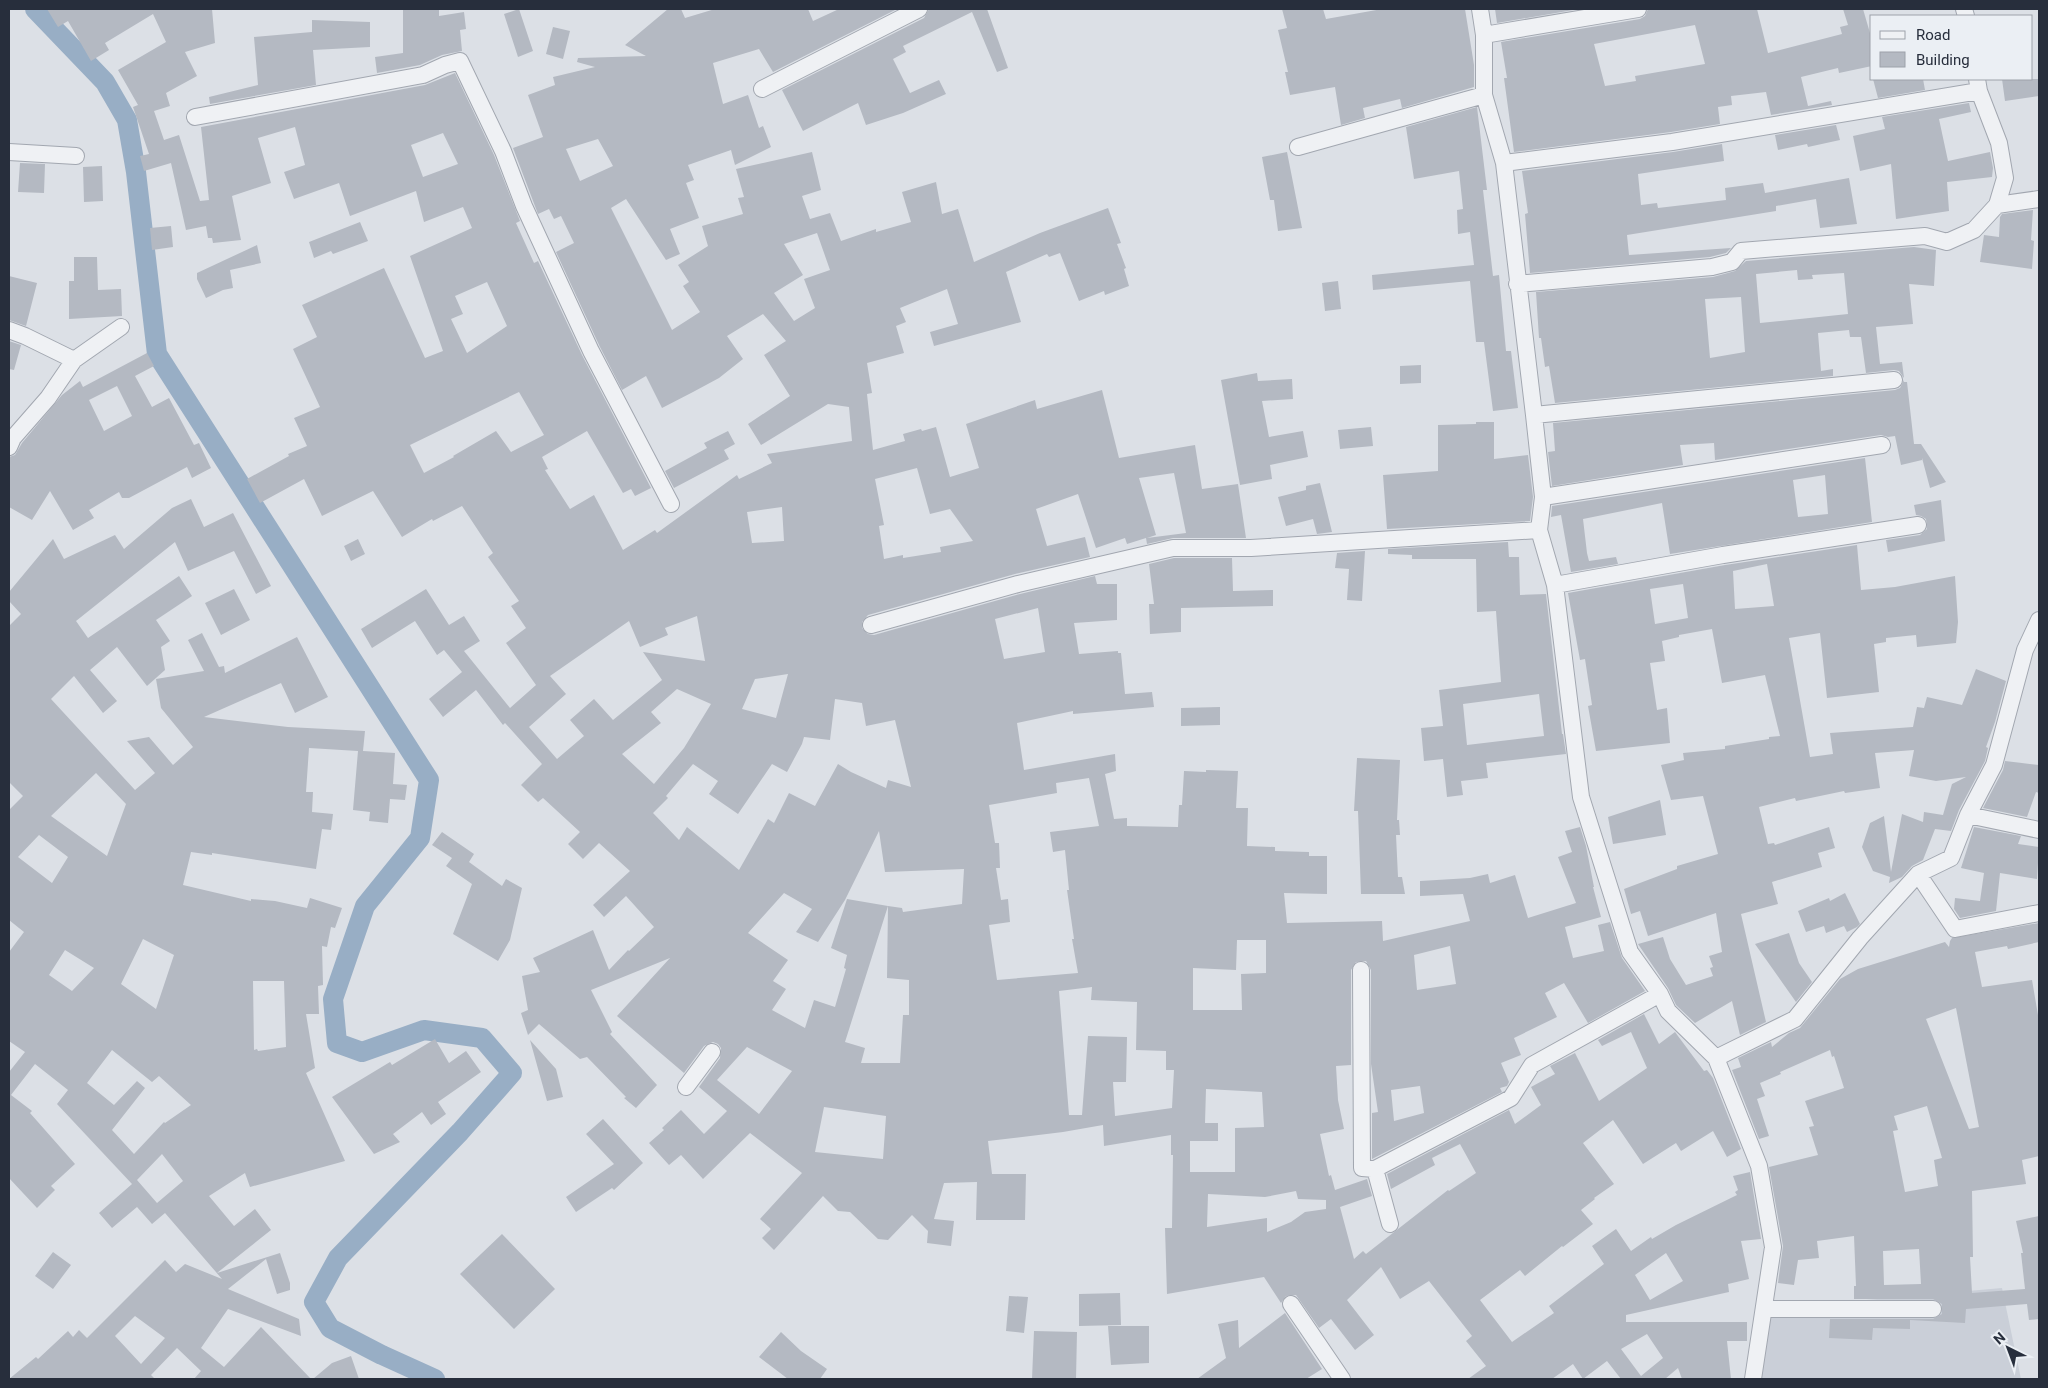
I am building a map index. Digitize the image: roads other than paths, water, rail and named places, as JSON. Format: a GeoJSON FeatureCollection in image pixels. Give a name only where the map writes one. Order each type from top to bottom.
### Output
{"type":"FeatureCollection","features":[{"type":"Feature","properties":{"kind":"street"},"geometry":{"type":"LineString","coordinates":[[762,89],[919,9]]}},
{"type":"Feature","properties":{"kind":"street"},"geometry":{"type":"LineString","coordinates":[[1480,9],[1484,35],[1484,95],[1504,163],[1534,415],[1543,498],[1539,530],[1555,585],[1580,797],[1630,952],[1660,994],[1668,1011],[1716,1058],[1759,1166],[1773,1248],[1753,1379]]}},
{"type":"Feature","properties":{"kind":"street"},"geometry":{"type":"LineString","coordinates":[[1484,35],[1638,9]]}},
{"type":"Feature","properties":{"kind":"street"},"geometry":{"type":"LineString","coordinates":[[195,117],[423,75],[445,65],[460,61],[503,151],[524,206],[591,351],[671,504]]}},
{"type":"Feature","properties":{"kind":"street"},"geometry":{"type":"LineString","coordinates":[[1504,163],[1672,142],[1978,85],[1999,143],[2006,178],[1997,205],[1974,230],[1947,242],[1925,236],[1741,251],[1732,262],[1712,267],[1517,284]]}},
{"type":"Feature","properties":{"kind":"street"},"geometry":{"type":"LineString","coordinates":[[1298,147],[1484,95]]}},
{"type":"Feature","properties":{"kind":"street"},"geometry":{"type":"LineString","coordinates":[[9,152],[76,156]]}},
{"type":"Feature","properties":{"kind":"street"},"geometry":{"type":"LineString","coordinates":[[1997,205],[2039,199]]}},
{"type":"Feature","properties":{"kind":"street"},"geometry":{"type":"LineString","coordinates":[[9,448],[13,438],[48,398],[74,360],[121,327]]}},
{"type":"Feature","properties":{"kind":"street"},"geometry":{"type":"LineString","coordinates":[[9,330],[74,360]]}},
{"type":"Feature","properties":{"kind":"street"},"geometry":{"type":"LineString","coordinates":[[1534,415],[1894,380]]}},
{"type":"Feature","properties":{"kind":"street"},"geometry":{"type":"LineString","coordinates":[[1543,498],[1882,445]]}},
{"type":"Feature","properties":{"kind":"street"},"geometry":{"type":"LineString","coordinates":[[1555,585],[1723,555],[1918,525]]}},
{"type":"Feature","properties":{"kind":"street"},"geometry":{"type":"LineString","coordinates":[[871,625],[1018,584],[1173,548],[1251,548],[1539,530]]}},
{"type":"Feature","properties":{"kind":"street"},"geometry":{"type":"LineString","coordinates":[[1716,1058],[1794,1019],[1860,938],[1918,874],[1951,858],[1968,815],[1994,765],[2025,650],[2039,620]]}},
{"type":"Feature","properties":{"kind":"street"},"geometry":{"type":"LineString","coordinates":[[1968,815],[2039,830]]}},
{"type":"Feature","properties":{"kind":"street"},"geometry":{"type":"LineString","coordinates":[[1918,874],[1955,928],[2039,913]]}},
{"type":"Feature","properties":{"kind":"street"},"geometry":{"type":"LineString","coordinates":[[1361,970],[1362,1168],[1375,1169],[1511,1098],[1532,1065],[1660,994]]}},
{"type":"Feature","properties":{"kind":"street"},"geometry":{"type":"LineString","coordinates":[[686,1087],[712,1052]]}},
{"type":"Feature","properties":{"kind":"street"},"geometry":{"type":"LineString","coordinates":[[1375,1169],[1390,1224]]}},
{"type":"Feature","properties":{"kind":"street"},"geometry":{"type":"LineString","coordinates":[[1291,1304],[1342,1379]]}},
{"type":"Feature","properties":{"kind":"street"},"geometry":{"type":"LineString","coordinates":[[1764,1309],[1933,1309]]}},
{"type":"Feature","properties":{"kind":"waterway"},"geometry":{"type":"LineString","coordinates":[[35,9],[105,82],[127,120],[136,172],[157,354],[429,780],[420,838],[365,906],[333,999],[337,1043],[362,1052],[424,1030],[482,1038],[512,1073],[460,1132],[338,1258],[314,1302],[330,1328],[382,1355],[435,1379]]}}]}
